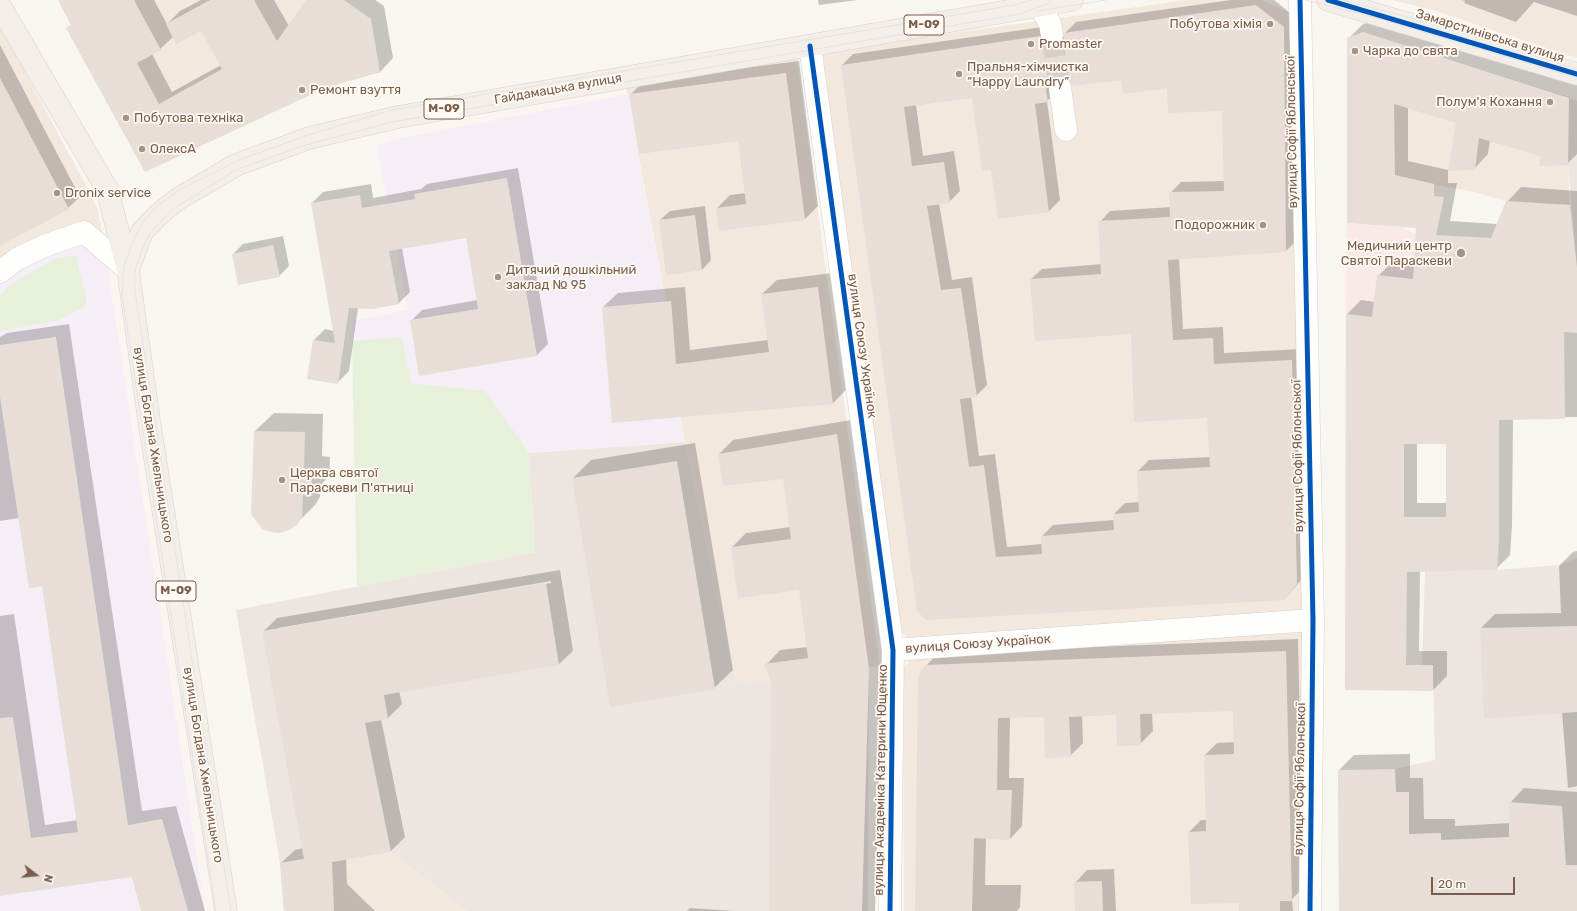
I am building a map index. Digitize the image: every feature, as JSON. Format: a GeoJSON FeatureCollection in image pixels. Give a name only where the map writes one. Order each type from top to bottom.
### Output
{"type":"FeatureCollection","features":[{"type":"Feature","properties":{"kind":"main road","name":"Гайдамацька вулиця"},"geometry":{"type":"LineString","coordinates":[[128,270],[142,232],[158,215],[178,199],[236,165],[309,138],[398,117],[810,46],[1042,3],[1072,0]]}},
{"type":"Feature","properties":{"kind":"main road","name":"Замарстинівська вулиця"},"geometry":{"type":"LineString","coordinates":[[1328,0],[1577,74]]}},
{"type":"Feature","properties":{"kind":"main road","name":"вулиця Богдана Хмельницького"},"geometry":{"type":"LineString","coordinates":[[0,6],[107,190],[128,270],[151,436],[226,911]]}},
{"type":"Feature","properties":{"kind":"street","name":"вулиця Софії Яблонської"},"geometry":{"type":"LineString","coordinates":[[1300,0],[1312,620],[1310,911]]}},
{"type":"Feature","properties":{"kind":"street"},"geometry":{"type":"LineString","coordinates":[[1042,3],[1050,23],[1052,35]]}},
{"type":"Feature","properties":{"kind":"street","name":"вулиця Союзу Українок"},"geometry":{"type":"LineString","coordinates":[[810,46],[893,650],[1312,620]]}},
{"type":"Feature","properties":{"kind":"street"},"geometry":{"type":"LineString","coordinates":[[1060,88],[1066,130]]}},
{"type":"Feature","properties":{"kind":"street"},"geometry":{"type":"LineString","coordinates":[[0,272],[16,259],[44,246],[84,232],[128,270]]}},
{"type":"Feature","properties":{"kind":"street","name":"вулиця Академіка Катерини Ющенко"},"geometry":{"type":"LineString","coordinates":[[890,911],[893,650]]}},
{"type":"Feature","properties":{"kind":"shaded area"},"geometry":{"type":"Polygon","coordinates":[[[58,0],[344,0],[371,19],[380,72],[325,88],[145,172],[66,28],[71,25],[58,0]]]}},
{"type":"Feature","properties":{"kind":"shaded area"},"geometry":{"type":"Polygon","coordinates":[[[1187,0],[1261,0],[1298,16],[1306,613],[912,641],[898,630],[818,52],[1187,0]]]}},
{"type":"Feature","properties":{"kind":"shaded area"},"geometry":{"type":"Polygon","coordinates":[[[1392,0],[1577,0],[1577,58],[1433,10],[1392,0]]]}},
{"type":"Feature","properties":{"kind":"shaded area"},"geometry":{"type":"Polygon","coordinates":[[[0,24],[97,207],[103,238],[0,280],[0,24]]]}},
{"type":"Feature","properties":{"kind":"shaded area"},"geometry":{"type":"Polygon","coordinates":[[[1359,32],[1570,97],[1568,165],[1570,205],[1506,201],[1471,191],[1446,187],[1395,175],[1347,173],[1359,32]]]}},
{"type":"Feature","properties":{"kind":"shaded area"},"geometry":{"type":"Polygon","coordinates":[[[797,58],[880,666],[771,682],[736,683],[680,417],[670,301],[666,301],[626,88],[797,58]]]}},
{"type":"Feature","properties":{"kind":"shaded area"},"geometry":{"type":"Polygon","coordinates":[[[629,94],[644,189],[666,301],[671,301],[680,417],[685,442],[529,453],[535,552],[357,587],[352,321],[408,310],[377,146],[397,139],[629,94]]]}},
{"type":"Feature","properties":{"kind":"shaded area"},"geometry":{"type":"Polygon","coordinates":[[[1569,98],[1577,101],[1577,268],[1568,165],[1569,98]]]}},
{"type":"Feature","properties":{"kind":"shaded area","name":"Медичний центр Святої Параскеви"},"geometry":{"type":"Polygon","coordinates":[[[1506,201],[1570,205],[1577,268],[1577,333],[1437,324],[1346,314],[1347,223],[1401,227],[1416,234],[1491,238],[1506,201]]]}},
{"type":"Feature","properties":{"kind":"shaded area"},"geometry":{"type":"Polygon","coordinates":[[[103,238],[205,911],[0,911],[0,280],[55,252],[103,238]]]}},
{"type":"Feature","properties":{"kind":"shaded area"},"geometry":{"type":"Polygon","coordinates":[[[685,442],[736,683],[771,682],[869,669],[868,911],[467,911],[391,852],[305,866],[304,859],[280,863],[236,610],[535,552],[529,453],[685,442]]]}},
{"type":"Feature","properties":{"kind":"shaded area"},"geometry":{"type":"Polygon","coordinates":[[[1577,558],[1577,911],[1339,911],[1338,770],[1395,769],[1435,760],[1433,665],[1422,665],[1425,571],[1497,570],[1558,565],[1577,558]]]}},
{"type":"Feature","properties":{"kind":"shaded area"},"geometry":{"type":"Polygon","coordinates":[[[1306,626],[1304,911],[904,911],[903,669],[913,656],[1306,626]]]}},
{"type":"Feature","properties":{"kind":"shaded area"},"geometry":{"type":"Polygon","coordinates":[[[391,852],[467,911],[284,911],[280,863],[304,859],[306,866],[391,852]]]}},
{"type":"Feature","properties":{"kind":"green space"},"geometry":{"type":"Polygon","coordinates":[[[76,255],[87,303],[82,308],[56,321],[0,331],[0,296],[9,285],[54,259],[76,255]]]}},
{"type":"Feature","properties":{"kind":"green space"},"geometry":{"type":"Polygon","coordinates":[[[402,337],[411,383],[485,391],[529,453],[535,552],[357,587],[352,341],[402,337]]]}},
{"type":"Feature","properties":{"kind":"building"},"geometry":{"type":"Polygon","coordinates":[[[58,0],[134,0],[161,50],[137,63],[159,104],[222,69],[201,31],[176,44],[166,24],[210,0],[254,0],[277,41],[306,0],[344,0],[371,19],[380,72],[325,88],[145,172],[66,28],[71,25],[58,0]]]}},
{"type":"Feature","properties":{"kind":"building"},"geometry":{"type":"Polygon","coordinates":[[[1256,5],[1284,27],[1286,252],[1168,260],[1173,340],[1213,338],[1214,364],[1292,360],[1297,584],[1285,600],[926,620],[917,611],[841,65],[1040,36],[1043,43],[1047,47],[1054,47],[1060,44],[1064,39],[1064,33],[1256,5]],[[1058,76],[1052,78],[1046,90],[1048,102],[1035,104],[1049,212],[998,219],[991,170],[982,171],[972,98],[904,107],[912,166],[944,162],[950,203],[927,206],[941,290],[961,288],[977,397],[960,399],[969,467],[984,465],[996,557],[1042,554],[1041,536],[1114,530],[1113,514],[1139,512],[1137,471],[1210,467],[1207,418],[1134,422],[1131,334],[1035,341],[1030,279],[1101,274],[1098,221],[1170,217],[1169,192],[1224,191],[1222,111],[1168,113],[1167,88],[1123,94],[1121,80],[1072,86],[1070,81],[1065,77],[1058,76]]]}},
{"type":"Feature","properties":{"kind":"building"},"geometry":{"type":"Polygon","coordinates":[[[1363,32],[1569,98],[1568,165],[1539,166],[1541,156],[1479,138],[1475,170],[1448,171],[1456,123],[1394,104],[1395,175],[1434,184],[1434,196],[1444,197],[1436,235],[1491,238],[1506,201],[1570,205],[1577,268],[1577,333],[1564,332],[1565,419],[1499,420],[1499,539],[1497,570],[1407,572],[1406,665],[1433,665],[1433,691],[1345,690],[1346,314],[1372,317],[1377,275],[1413,279],[1416,228],[1347,223],[1347,38],[1363,32]],[[1404,444],[1404,517],[1446,517],[1446,444],[1404,444]]]}},
{"type":"Feature","properties":{"kind":"building"},"geometry":{"type":"Polygon","coordinates":[[[786,73],[805,220],[719,231],[716,208],[746,204],[738,141],[639,154],[629,94],[786,73]]]}},
{"type":"Feature","properties":{"kind":"building"},"geometry":{"type":"Polygon","coordinates":[[[0,78],[69,209],[0,246],[0,78]]]}},
{"type":"Feature","properties":{"kind":"building"},"geometry":{"type":"Polygon","coordinates":[[[507,178],[537,356],[419,376],[410,320],[478,309],[466,238],[389,251],[399,304],[373,309],[349,308],[338,384],[307,379],[313,340],[335,343],[311,203],[360,195],[362,208],[415,199],[414,194],[507,178]]]}},
{"type":"Feature","properties":{"kind":"building"},"geometry":{"type":"Polygon","coordinates":[[[695,215],[702,270],[666,275],[659,220],[695,215]]]}},
{"type":"Feature","properties":{"kind":"building"},"geometry":{"type":"Polygon","coordinates":[[[273,245],[280,277],[238,285],[232,254],[273,245]]]}},
{"type":"Feature","properties":{"kind":"building"},"geometry":{"type":"Polygon","coordinates":[[[818,287],[833,404],[612,423],[602,307],[671,301],[676,364],[769,352],[761,294],[818,287]]]}},
{"type":"Feature","properties":{"kind":"building"},"geometry":{"type":"Polygon","coordinates":[[[56,337],[128,825],[162,819],[188,911],[141,911],[132,877],[0,896],[0,718],[13,717],[31,838],[78,832],[42,586],[29,588],[0,397],[0,345],[56,337]]]}},
{"type":"Feature","properties":{"kind":"building","name":"Церква святої Параскеви П'ятниці"},"geometry":{"type":"Polygon","coordinates":[[[254,431],[305,432],[304,474],[312,475],[312,496],[303,495],[302,517],[297,525],[280,533],[262,529],[251,514],[254,431]]]}},
{"type":"Feature","properties":{"kind":"building"},"geometry":{"type":"Polygon","coordinates":[[[837,434],[869,669],[862,911],[769,911],[771,682],[764,664],[808,658],[799,590],[738,598],[731,547],[791,539],[783,479],[723,486],[718,454],[837,434]]]}},
{"type":"Feature","properties":{"kind":"building"},"geometry":{"type":"Polygon","coordinates":[[[677,461],[715,689],[610,707],[572,478],[677,461]]]}},
{"type":"Feature","properties":{"kind":"building"},"geometry":{"type":"Polygon","coordinates":[[[546,583],[559,665],[384,695],[388,719],[365,723],[391,852],[332,862],[334,911],[284,911],[280,863],[304,859],[262,631],[546,583]]]}},
{"type":"Feature","properties":{"kind":"building"},"geometry":{"type":"Polygon","coordinates":[[[1577,626],[1577,712],[1484,719],[1480,628],[1577,626]]]}},
{"type":"Feature","properties":{"kind":"building"},"geometry":{"type":"Polygon","coordinates":[[[1286,651],[1292,901],[1280,901],[1280,911],[1239,911],[1239,903],[1191,904],[1188,832],[1206,831],[1204,755],[1234,754],[1233,711],[1140,714],[1141,745],[1117,746],[1116,715],[1069,717],[1071,757],[1045,758],[1044,717],[998,718],[997,790],[1012,790],[1010,840],[974,838],[972,911],[915,911],[918,677],[925,665],[1286,651]]]}},
{"type":"Feature","properties":{"kind":"building"},"geometry":{"type":"Polygon","coordinates":[[[1395,769],[1396,792],[1409,792],[1409,834],[1441,833],[1441,840],[1509,837],[1509,802],[1562,806],[1566,865],[1577,865],[1577,911],[1339,911],[1338,770],[1395,769]]]}},
{"type":"Feature","properties":{"kind":"building"},"geometry":{"type":"Polygon","coordinates":[[[1102,881],[1103,911],[1075,911],[1074,882],[1102,881]]]}},
{"type":"Feature","properties":{"kind":"tunnel"},"geometry":{"type":"LineString","coordinates":[[1052,35],[1060,88]]}},
{"type":"Feature","properties":{"kind":"tram line"},"geometry":{"type":"LineString","coordinates":[[216,911],[122,294],[124,266],[131,246],[142,223],[157,206],[181,189],[239,160],[308,135],[392,110],[1015,5],[1031,0]]}},
{"type":"Feature","properties":{"kind":"tram line"},"geometry":{"type":"LineString","coordinates":[[231,911],[135,292],[135,271],[141,252],[150,233],[173,209],[236,170],[302,146],[392,122],[1020,14],[1047,4],[1051,0]]}},
{"type":"Feature","properties":{"kind":"tram line"},"geometry":{"type":"LineString","coordinates":[[1038,11],[1106,0]]}},
{"type":"Feature","properties":{"kind":"tram line"},"geometry":{"type":"LineString","coordinates":[[1305,0],[1373,17],[1577,78]]}},
{"type":"Feature","properties":{"kind":"tram line"},"geometry":{"type":"LineString","coordinates":[[1344,0],[1433,24],[1577,69]]}},
{"type":"Feature","properties":{"kind":"cycle path"},"geometry":{"type":"LineString","coordinates":[[1300,0],[1313,620],[1310,911]]}},
{"type":"Feature","properties":{"kind":"cycle path"},"geometry":{"type":"LineString","coordinates":[[1328,0],[1577,74]]}},
{"type":"Feature","properties":{"kind":"cycle path"},"geometry":{"type":"LineString","coordinates":[[810,46],[893,650],[890,911]]}},
{"type":"Feature","properties":{"kind":"place","name":"Побутова хімія"},"geometry":{"type":"Point","coordinates":[1270,24]}},
{"type":"Feature","properties":{"kind":"place","name":"Promaster"},"geometry":{"type":"Point","coordinates":[1031,44]}},
{"type":"Feature","properties":{"kind":"place","name":"Чарка до свята"},"geometry":{"type":"Point","coordinates":[1355,51]}},
{"type":"Feature","properties":{"kind":"place","name":"Пральня-хімчистка “Happy Laundry”"},"geometry":{"type":"Point","coordinates":[959,74]}},
{"type":"Feature","properties":{"kind":"place","name":"Ремонт взуття"},"geometry":{"type":"Point","coordinates":[302,90]}},
{"type":"Feature","properties":{"kind":"place","name":"Полум'я Кохання"},"geometry":{"type":"Point","coordinates":[1550,102]}},
{"type":"Feature","properties":{"kind":"place","name":"Побутова техніка"},"geometry":{"type":"Point","coordinates":[126,118]}},
{"type":"Feature","properties":{"kind":"place","name":"ОлексА"},"geometry":{"type":"Point","coordinates":[142,149]}},
{"type":"Feature","properties":{"kind":"place","name":"Dronix service"},"geometry":{"type":"Point","coordinates":[57,193]}},
{"type":"Feature","properties":{"kind":"place","name":"Подорожник"},"geometry":{"type":"Point","coordinates":[1263,225]}},
{"type":"Feature","properties":{"kind":"place","name":"Медичний центр Святої Параскеви"},"geometry":{"type":"Point","coordinates":[1461,253]}},
{"type":"Feature","properties":{"kind":"place","name":"Дитячий дошкільний заклад № 95"},"geometry":{"type":"Point","coordinates":[498,277]}},
{"type":"Feature","properties":{"kind":"place","name":"Церква святої Параскеви П'ятниці"},"geometry":{"type":"Point","coordinates":[282,480]}}]}
